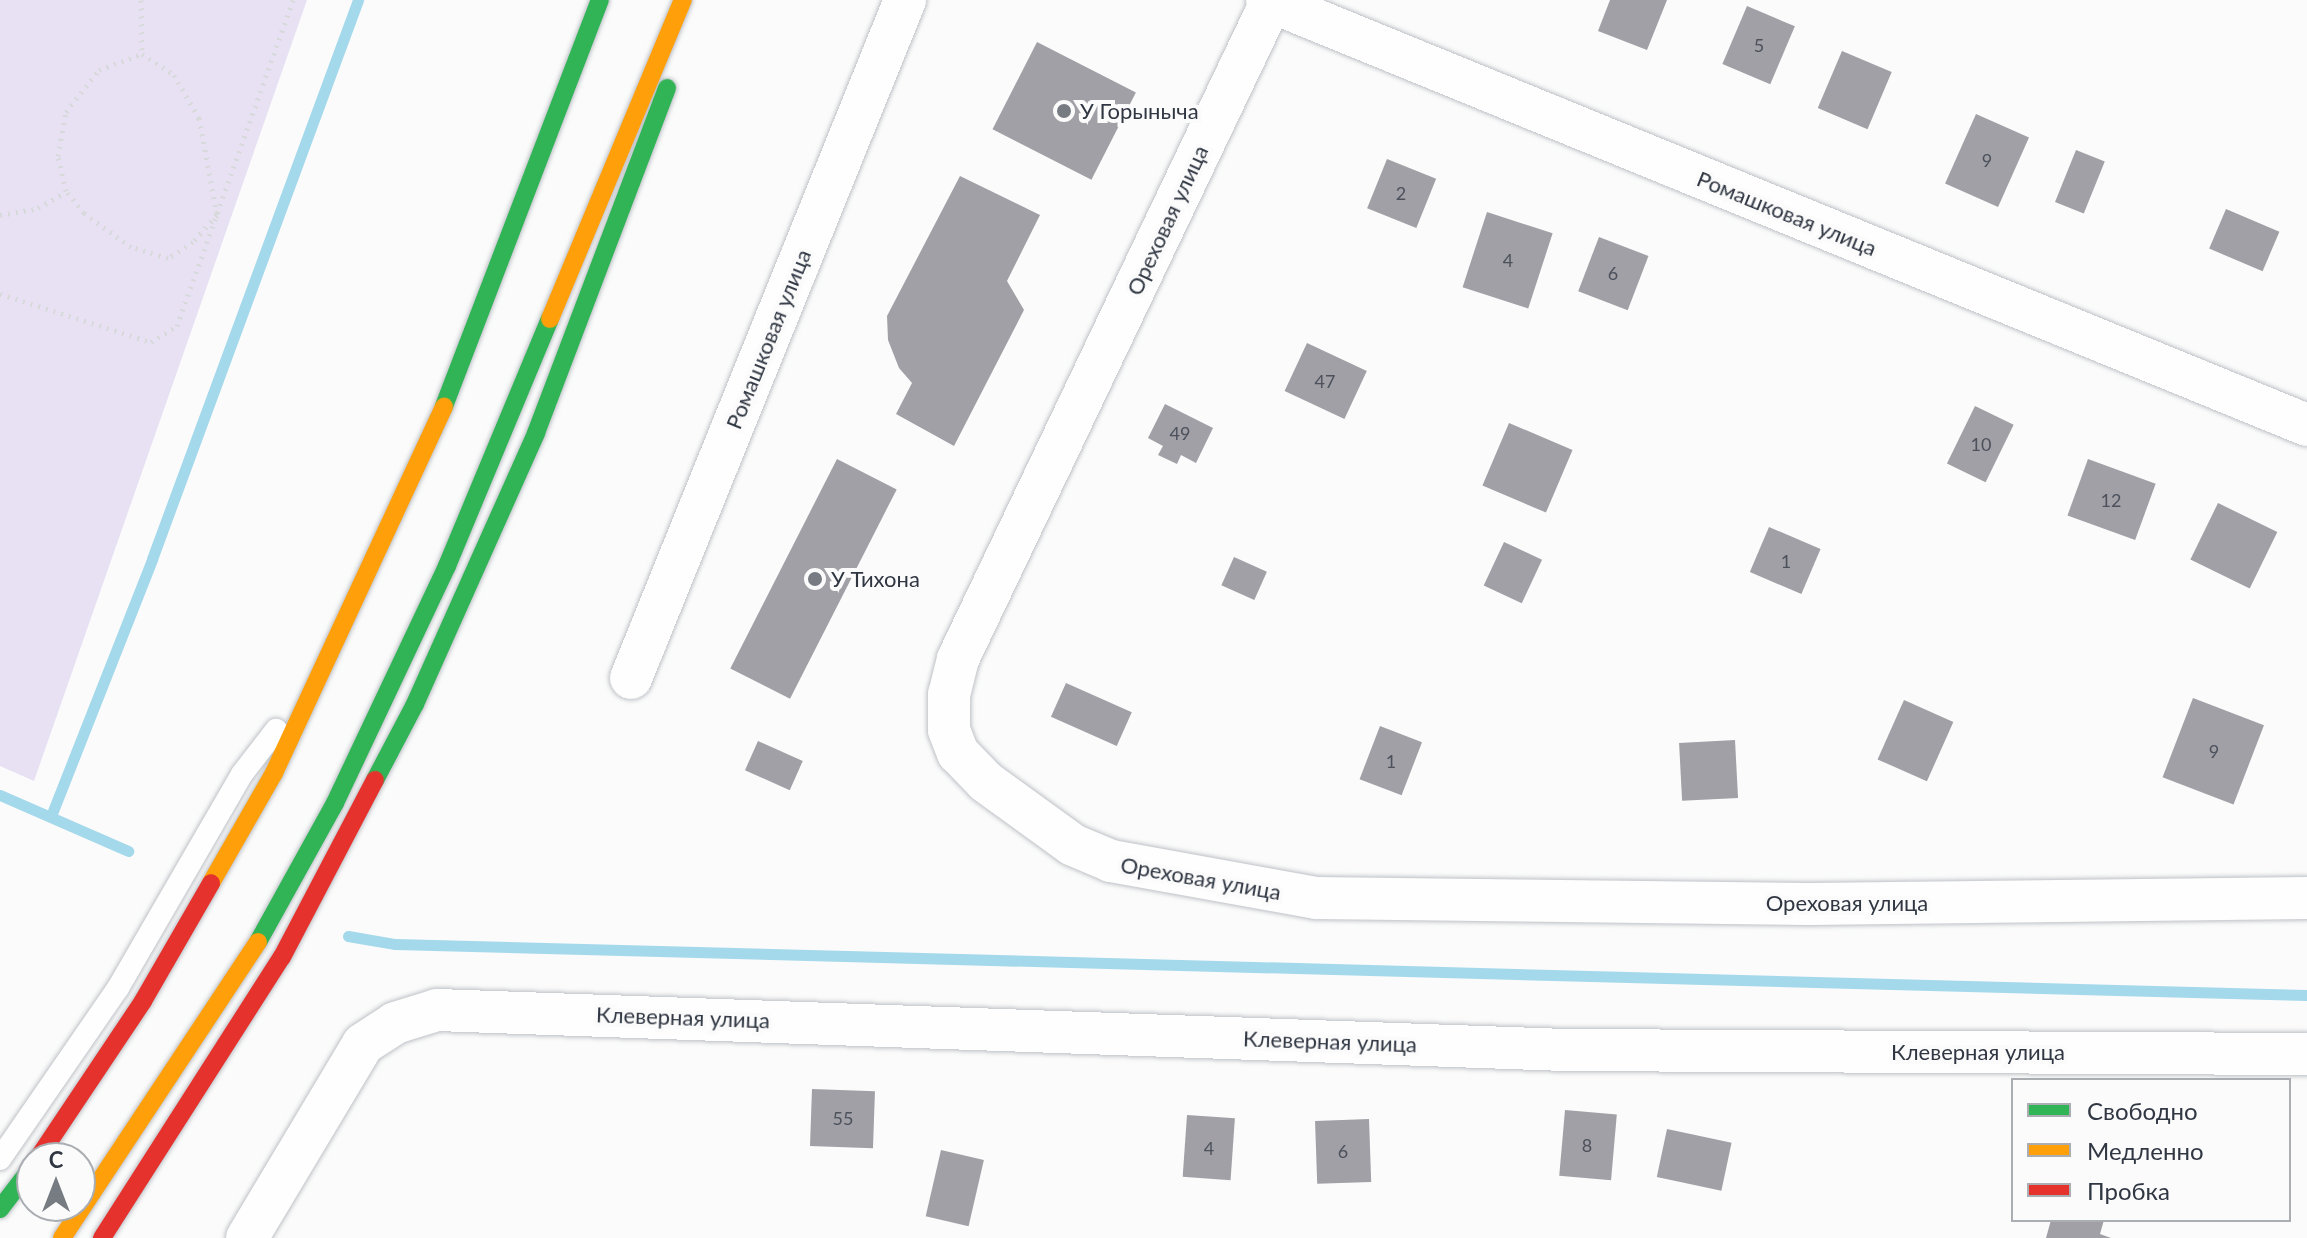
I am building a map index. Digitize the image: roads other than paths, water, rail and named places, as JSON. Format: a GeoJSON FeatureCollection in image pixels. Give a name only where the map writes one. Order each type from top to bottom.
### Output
{"type":"FeatureCollection","features":[{"type":"Feature","properties":{"kind":"main road"},"geometry":{"type":"LineString","coordinates":[[49,1142],[143,1001],[217,876],[324,669],[447,398],[600,0]]}},
{"type":"Feature","properties":{"kind":"main road"},"geometry":{"type":"LineString","coordinates":[[62,1238],[211,1019],[282,903],[335,803],[447,566],[683,0]]}},
{"type":"Feature","properties":{"kind":"main road"},"geometry":{"type":"LineString","coordinates":[[102,1238],[274,970],[415,704],[476,575],[613,241],[697,0]]}},
{"type":"Feature","properties":{"kind":"main road"},"geometry":{"type":"LineString","coordinates":[[0,1209],[16,1188]]}},
{"type":"Feature","properties":{"kind":"street","name":"Ромашковая улица"},"geometry":{"type":"LineString","coordinates":[[631,678],[905,0]]}},
{"type":"Feature","properties":{"kind":"street","name":"Ромашковая улица"},"geometry":{"type":"LineString","coordinates":[[1270,1],[2307,425]]}},
{"type":"Feature","properties":{"kind":"street","name":"Ореховая улица"},"geometry":{"type":"LineString","coordinates":[[1270,1],[958,659],[949,694],[949,730],[958,753],[986,782],[1073,845],[1111,861],[1316,898],[1811,904],[2307,898]]}},
{"type":"Feature","properties":{"kind":"street","name":"Клеверная улица"},"geometry":{"type":"LineString","coordinates":[[247,1238],[363,1044],[395,1023],[437,1010],[1565,1050],[2307,1054]]}},
{"type":"Feature","properties":{"kind":"lane"},"geometry":{"type":"LineString","coordinates":[[0,1159],[118,988],[242,774],[324,669]]}},
{"type":"Feature","properties":{"kind":"waterway"},"geometry":{"type":"LineString","coordinates":[[51,816],[152,559],[358,0]]}},
{"type":"Feature","properties":{"kind":"waterway"},"geometry":{"type":"LineString","coordinates":[[0,795],[128,851]]}},
{"type":"Feature","properties":{"kind":"waterway"},"geometry":{"type":"LineString","coordinates":[[348,936],[395,944],[2307,995]]}},
{"type":"Feature","properties":{"kind":"place","name":"У Горыныча"},"geometry":{"type":"Point","coordinates":[1064,111]}},
{"type":"Feature","properties":{"kind":"place","name":"У Тихона"},"geometry":{"type":"Point","coordinates":[815,579]}}]}
